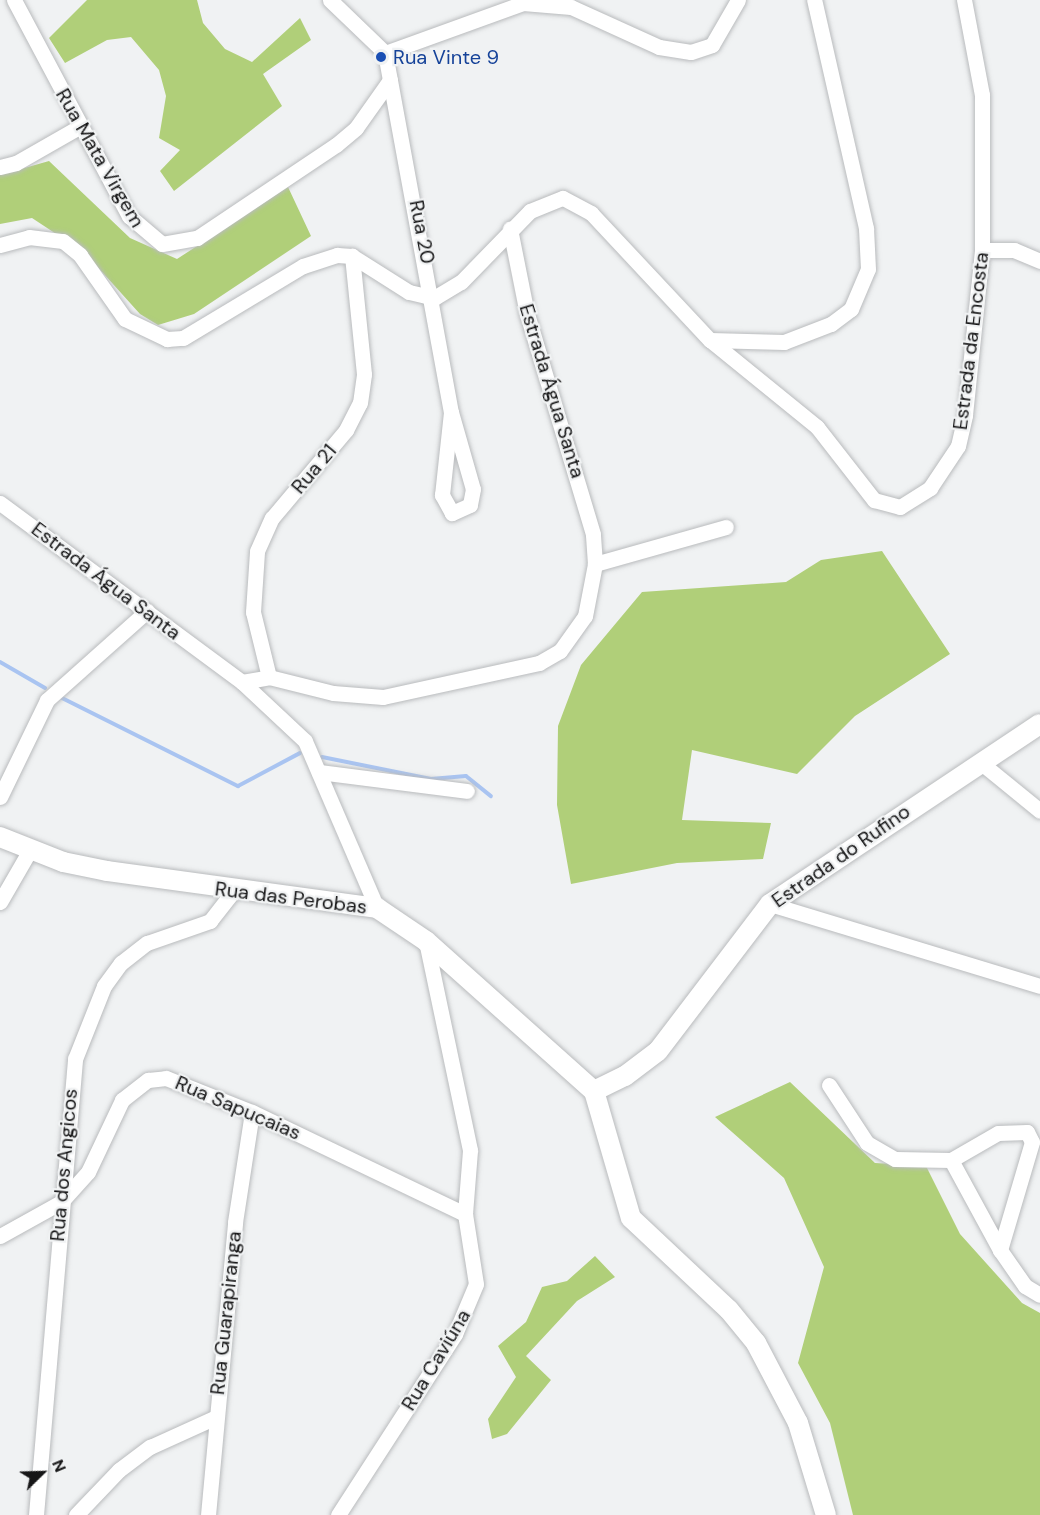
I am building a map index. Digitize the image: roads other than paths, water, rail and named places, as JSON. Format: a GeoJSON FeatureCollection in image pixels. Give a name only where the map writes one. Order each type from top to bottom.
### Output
{"type":"FeatureCollection","features":[{"type":"Feature","properties":{"kind":"street","name":"Rua Mata Virgem"},"geometry":{"type":"LineString","coordinates":[[14,0],[79,127],[145,235],[162,244],[180,244],[336,145],[356,128],[390,80]]}},
{"type":"Feature","properties":{"kind":"street"},"geometry":{"type":"LineString","coordinates":[[330,0],[385,53],[519,2],[571,7],[659,47],[691,52],[712,45],[738,0]]}},
{"type":"Feature","properties":{"kind":"street"},"geometry":{"type":"LineString","coordinates":[[0,245],[29,237],[63,241],[80,255],[125,319],[167,339],[200,332],[303,266],[352,256],[409,292],[434,298],[460,282],[510,229],[548,201],[577,202],[710,340],[763,346],[809,334],[850,309],[864,288],[866,228],[814,0]]}},
{"type":"Feature","properties":{"kind":"street","name":"Estrada da Encosta"},"geometry":{"type":"LineString","coordinates":[[710,340],[817,427],[874,500],[887,507],[912,504],[930,488],[958,446],[982,250],[982,95],[964,0]]}},
{"type":"Feature","properties":{"kind":"street","name":"Rua 20"},"geometry":{"type":"LineString","coordinates":[[385,53],[434,298],[451,412],[473,489],[470,506],[452,513],[442,495],[451,412]]}},
{"type":"Feature","properties":{"kind":"street"},"geometry":{"type":"LineString","coordinates":[[0,167],[79,127]]}},
{"type":"Feature","properties":{"kind":"street","name":"Estrada Água Santa"},"geometry":{"type":"LineString","coordinates":[[0,503],[242,682],[269,676],[333,693],[383,697],[515,672],[560,651],[577,632],[595,564],[590,513],[527,314],[510,229]]}},
{"type":"Feature","properties":{"kind":"street"},"geometry":{"type":"LineString","coordinates":[[982,250],[1014,250],[1040,261]]}},
{"type":"Feature","properties":{"kind":"street","name":"Rua 21"},"geometry":{"type":"LineString","coordinates":[[269,676],[253,612],[257,551],[272,518],[346,430],[360,403],[363,354],[352,256]]}},
{"type":"Feature","properties":{"kind":"street"},"geometry":{"type":"LineString","coordinates":[[595,564],[726,527]]}},
{"type":"Feature","properties":{"kind":"street"},"geometry":{"type":"LineString","coordinates":[[0,797],[47,700],[147,611]]}},
{"type":"Feature","properties":{"kind":"street"},"geometry":{"type":"LineString","coordinates":[[242,682],[305,741],[377,908]]}},
{"type":"Feature","properties":{"kind":"street","name":"Estrada do Rufino"},"geometry":{"type":"LineString","coordinates":[[594,1091],[626,1077],[658,1051],[770,904],[1040,724]]}},
{"type":"Feature","properties":{"kind":"street"},"geometry":{"type":"LineString","coordinates":[[980,762],[1040,812]]}},
{"type":"Feature","properties":{"kind":"street"},"geometry":{"type":"LineString","coordinates":[[319,772],[467,791]]}},
{"type":"Feature","properties":{"kind":"street","name":"Rua das Perobas"},"geometry":{"type":"LineString","coordinates":[[0,837],[30,850],[107,871],[233,892],[377,908],[426,941],[594,1091]]}},
{"type":"Feature","properties":{"kind":"street"},"geometry":{"type":"LineString","coordinates":[[0,902],[30,850]]}},
{"type":"Feature","properties":{"kind":"street","name":"Rua dos Angicos"},"geometry":{"type":"LineString","coordinates":[[36,1515],[75,1059],[104,986],[121,963],[147,943],[210,921],[233,892]]}},
{"type":"Feature","properties":{"kind":"street"},"geometry":{"type":"LineString","coordinates":[[770,904],[1040,986]]}},
{"type":"Feature","properties":{"kind":"street","name":"Rua Caviúna"},"geometry":{"type":"LineString","coordinates":[[338,1515],[470,1306],[475,1260],[465,1214],[470,1150],[426,941]]}},
{"type":"Feature","properties":{"kind":"street","name":"Rua Sapucaias"},"geometry":{"type":"LineString","coordinates":[[0,1236],[61,1202],[88,1172],[122,1100],[148,1080],[185,1082],[465,1214]]}},
{"type":"Feature","properties":{"kind":"street"},"geometry":{"type":"LineString","coordinates":[[829,1085],[856,1131],[883,1154],[912,1162],[951,1160],[998,1133],[1027,1132],[1032,1142],[1000,1250]]}},
{"type":"Feature","properties":{"kind":"street"},"geometry":{"type":"LineString","coordinates":[[594,1091],[631,1218],[729,1310],[756,1343],[798,1423],[826,1515]]}},
{"type":"Feature","properties":{"kind":"street","name":"Rua Guarapiranga"},"geometry":{"type":"LineString","coordinates":[[208,1515],[216,1417],[252,1112]]}},
{"type":"Feature","properties":{"kind":"street"},"geometry":{"type":"LineString","coordinates":[[951,1160],[1000,1250],[1025,1286],[1040,1295]]}},
{"type":"Feature","properties":{"kind":"street"},"geometry":{"type":"LineString","coordinates":[[76,1515],[119,1470],[150,1447],[216,1417]]}},
{"type":"Feature","properties":{"kind":"waterway"},"geometry":{"type":"LineString","coordinates":[[0,662],[45,688]]}},
{"type":"Feature","properties":{"kind":"waterway"},"geometry":{"type":"LineString","coordinates":[[62,698],[238,786],[300,753]]}},
{"type":"Feature","properties":{"kind":"waterway"},"geometry":{"type":"LineString","coordinates":[[322,757],[431,779],[466,776],[491,796]]}},
{"type":"Feature","properties":{"kind":"place","name":"Rua Vinte 9"},"geometry":{"type":"Point","coordinates":[381,57]}}]}
